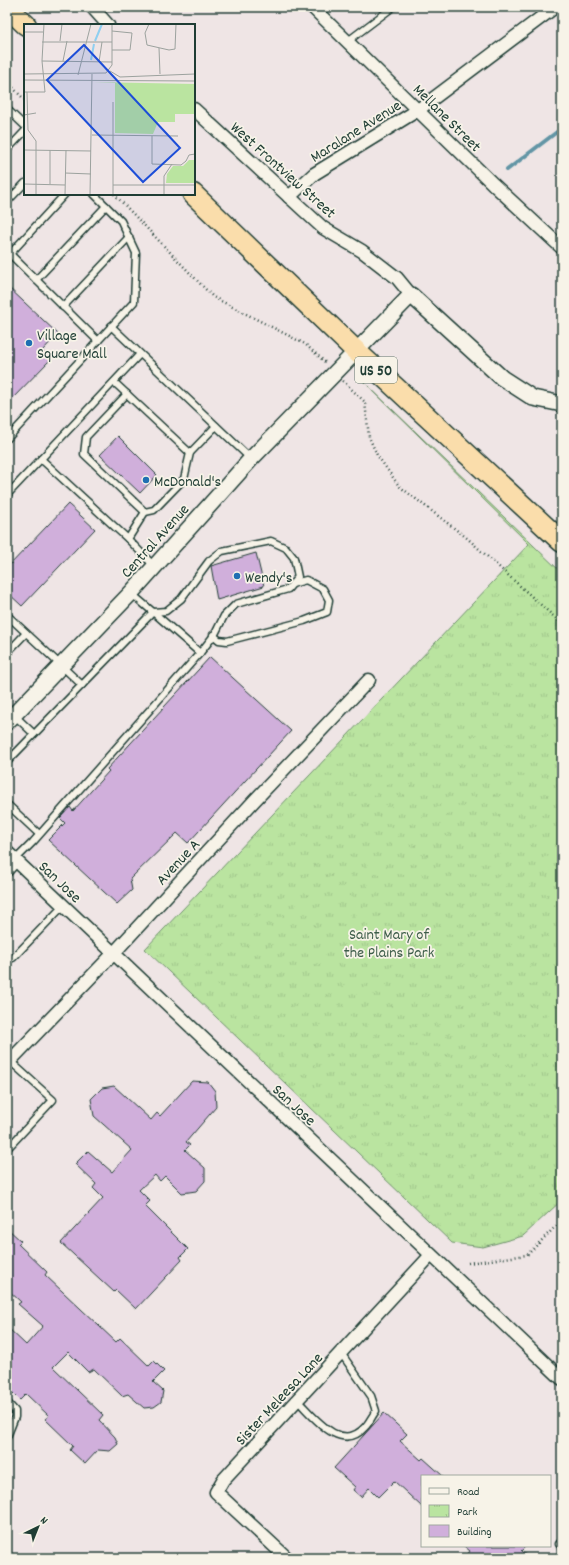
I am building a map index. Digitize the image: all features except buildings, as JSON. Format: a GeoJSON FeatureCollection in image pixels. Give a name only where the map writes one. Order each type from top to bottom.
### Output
{"type":"FeatureCollection","features":[{"type":"Feature","properties":{"kind":"highway"},"geometry":{"type":"LineString","coordinates":[[7,7],[25,24]]}},
{"type":"Feature","properties":{"kind":"highway","name":"US 50"},"geometry":{"type":"LineString","coordinates":[[195,195],[356,350],[562,542]]}},
{"type":"Feature","properties":{"kind":"street"},"geometry":{"type":"LineString","coordinates":[[92,7],[107,24]]}},
{"type":"Feature","properties":{"kind":"street","name":"Mellane Street"},"geometry":{"type":"LineString","coordinates":[[312,7],[562,248]]}},
{"type":"Feature","properties":{"kind":"street","name":"Maralane Avenue"},"geometry":{"type":"LineString","coordinates":[[289,198],[314,174],[418,110],[555,7]]}},
{"type":"Feature","properties":{"kind":"street","name":"West Frontview Street"},"geometry":{"type":"LineString","coordinates":[[195,110],[323,228],[362,251],[397,278],[411,295]]}},
{"type":"Feature","properties":{"kind":"street"},"geometry":{"type":"LineString","coordinates":[[411,295],[502,378],[533,398],[562,404]]}},
{"type":"Feature","properties":{"kind":"street","name":"Central Avenue"},"geometry":{"type":"LineString","coordinates":[[11,719],[131,593],[251,459],[411,295]]}},
{"type":"Feature","properties":{"kind":"street","name":"Avenue A"},"geometry":{"type":"LineString","coordinates":[[8,1062],[113,954],[254,801],[369,680]]}},
{"type":"Feature","properties":{"kind":"street","name":"San Jose"},"geometry":{"type":"LineString","coordinates":[[13,858],[562,1379]]}},
{"type":"Feature","properties":{"kind":"street","name":"Sister Meleesa Lane"},"geometry":{"type":"LineString","coordinates":[[287,1558],[216,1492],[224,1480],[431,1255]]}},
{"type":"Feature","properties":{"kind":"lane"},"geometry":{"type":"LineString","coordinates":[[348,42],[393,7]]}},
{"type":"Feature","properties":{"kind":"lane"},"geometry":{"type":"LineString","coordinates":[[7,109],[24,125]]}},
{"type":"Feature","properties":{"kind":"lane"},"geometry":{"type":"LineString","coordinates":[[7,150],[24,132]]}},
{"type":"Feature","properties":{"kind":"lane"},"geometry":{"type":"LineString","coordinates":[[7,202],[24,184]]}},
{"type":"Feature","properties":{"kind":"lane"},"geometry":{"type":"LineString","coordinates":[[65,195],[8,253],[98,341]]}},
{"type":"Feature","properties":{"kind":"lane"},"geometry":{"type":"LineString","coordinates":[[7,439],[134,302],[136,253],[121,221],[95,195]]}},
{"type":"Feature","properties":{"kind":"lane"},"geometry":{"type":"LineString","coordinates":[[36,280],[106,206]]}},
{"type":"Feature","properties":{"kind":"lane"},"geometry":{"type":"LineString","coordinates":[[63,307],[129,237]]}},
{"type":"Feature","properties":{"kind":"lane"},"geometry":{"type":"LineString","coordinates":[[111,326],[251,459]]}},
{"type":"Feature","properties":{"kind":"lane"},"geometry":{"type":"LineString","coordinates":[[7,495],[140,354]]}},
{"type":"Feature","properties":{"kind":"lane"},"geometry":{"type":"LineString","coordinates":[[114,382],[190,453]]}},
{"type":"Feature","properties":{"kind":"lane"},"geometry":{"type":"LineString","coordinates":[[127,394],[86,437],[84,454],[145,512]]}},
{"type":"Feature","properties":{"kind":"lane"},"geometry":{"type":"LineString","coordinates":[[128,539],[145,512],[154,510],[184,479],[190,453],[216,426]]}},
{"type":"Feature","properties":{"kind":"lane"},"geometry":{"type":"LineString","coordinates":[[41,459],[128,539],[154,566]]}},
{"type":"Feature","properties":{"kind":"lane"},"geometry":{"type":"LineString","coordinates":[[7,762],[153,612],[166,611],[181,599],[204,567],[222,551],[271,541],[286,548],[294,558],[298,577],[292,584],[288,588],[236,604],[224,616],[214,635],[200,653],[39,834],[13,858],[7,874]]}},
{"type":"Feature","properties":{"kind":"lane"},"geometry":{"type":"LineString","coordinates":[[214,635],[219,640],[227,641],[304,621],[327,612],[329,600],[323,589],[306,580],[292,584]]}},
{"type":"Feature","properties":{"kind":"lane"},"geometry":{"type":"LineString","coordinates":[[131,593],[200,653]]}},
{"type":"Feature","properties":{"kind":"lane"},"geometry":{"type":"LineString","coordinates":[[7,615],[82,685]]}},
{"type":"Feature","properties":{"kind":"lane"},"geometry":{"type":"LineString","coordinates":[[7,653],[26,633]]}},
{"type":"Feature","properties":{"kind":"lane"},"geometry":{"type":"LineString","coordinates":[[11,719],[34,734]]}},
{"type":"Feature","properties":{"kind":"lane"},"geometry":{"type":"LineString","coordinates":[[7,804],[39,834]]}},
{"type":"Feature","properties":{"kind":"lane"},"geometry":{"type":"LineString","coordinates":[[13,958],[64,906]]}},
{"type":"Feature","properties":{"kind":"lane"},"geometry":{"type":"LineString","coordinates":[[7,1149],[53,1100],[8,1062]]}},
{"type":"Feature","properties":{"kind":"lane"},"geometry":{"type":"LineString","coordinates":[[297,1400],[335,1435],[346,1438],[354,1436],[365,1428],[376,1411],[371,1396],[341,1353]]}},
{"type":"Feature","properties":{"kind":"lane"},"geometry":{"type":"LineString","coordinates":[[7,1402],[15,1411],[15,1418],[7,1437]]}},
{"type":"Feature","properties":{"kind":"lane"},"geometry":{"type":"LineString","coordinates":[[562,1540],[559,1544],[562,1546]]}},
{"type":"Feature","properties":{"kind":"path"},"geometry":{"type":"LineString","coordinates":[[7,77],[14,89],[24,99]]}},
{"type":"Feature","properties":{"kind":"path"},"geometry":{"type":"LineString","coordinates":[[115,195],[213,297],[305,344],[315,352]]}},
{"type":"Feature","properties":{"kind":"path"},"geometry":{"type":"LineString","coordinates":[[352,389],[365,402],[369,437],[377,456],[399,486],[467,538],[562,624]]}},
{"type":"Feature","properties":{"kind":"path"},"geometry":{"type":"LineString","coordinates":[[468,1263],[527,1255],[562,1220]]}},
{"type":"Feature","properties":{"kind":"green space","name":"Saint Mary of the Plains Park"},"geometry":{"type":"Polygon","coordinates":[[[363,381],[562,573],[562,1200],[523,1236],[483,1247],[452,1243],[145,949],[529,544],[363,381]]]}},
{"type":"Feature","properties":{"kind":"waterway"},"geometry":{"type":"LineString","coordinates":[[507,170],[562,128]]}},
{"type":"Feature","properties":{"kind":"place","name":"Village Square Mall"},"geometry":{"type":"Point","coordinates":[29,343]}},
{"type":"Feature","properties":{"kind":"place","name":"McDonald's"},"geometry":{"type":"Point","coordinates":[146,480]}},
{"type":"Feature","properties":{"kind":"place","name":"Wendy's"},"geometry":{"type":"Point","coordinates":[237,576]}}]}
